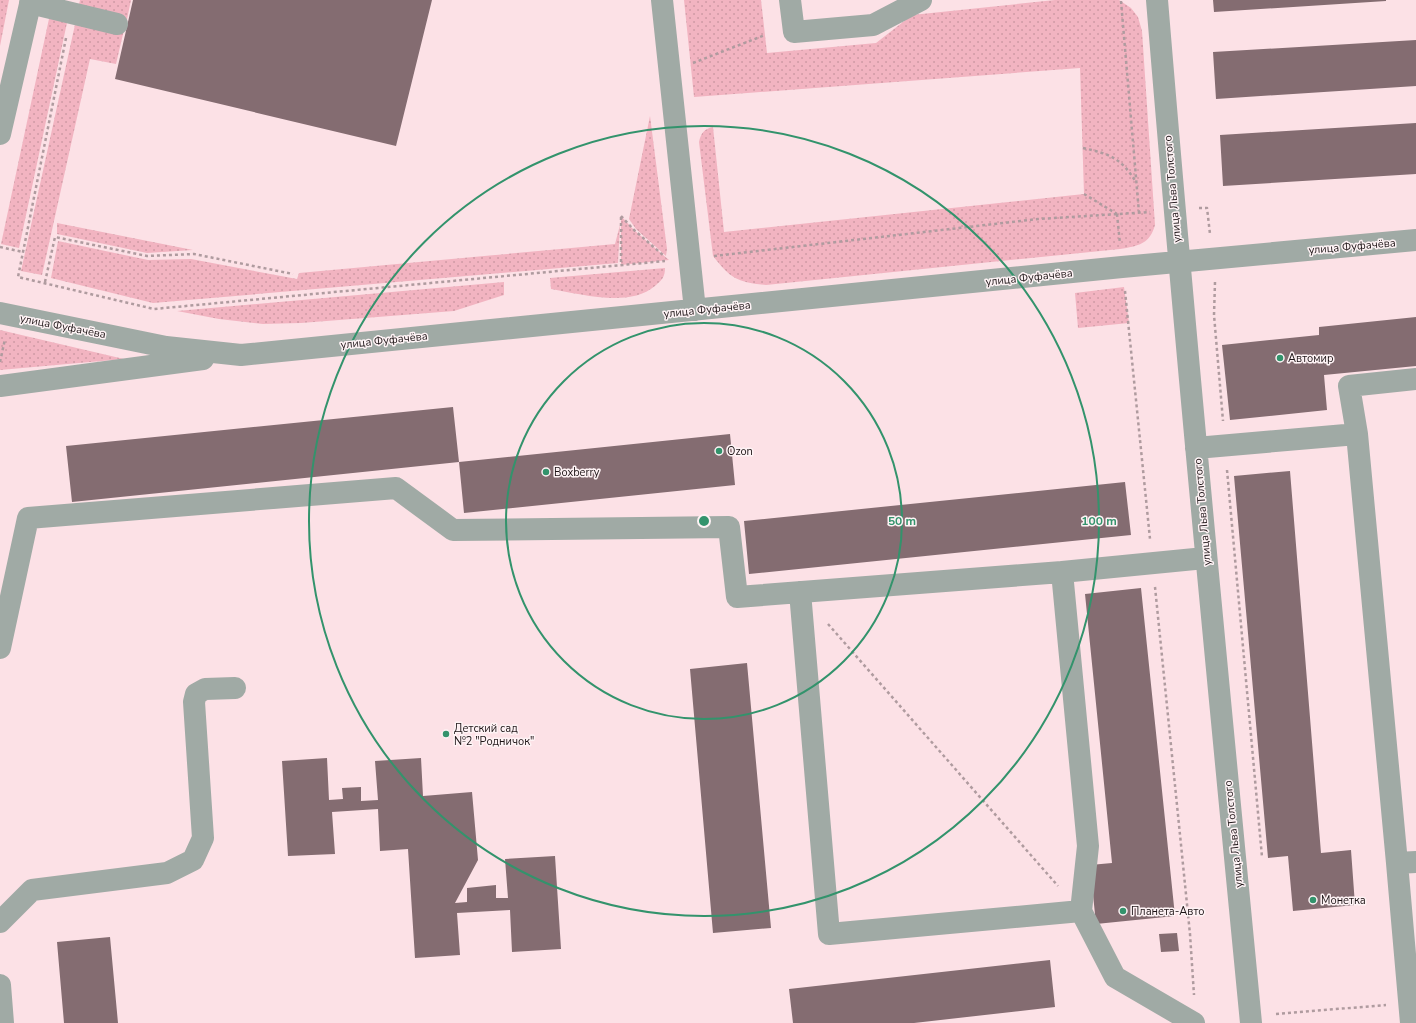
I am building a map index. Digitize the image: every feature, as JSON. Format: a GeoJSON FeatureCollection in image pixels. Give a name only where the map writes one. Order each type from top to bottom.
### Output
{"type":"FeatureCollection","features":[{"type":"Feature","properties":{"kind":"street"},"geometry":{"type":"LineString","coordinates":[[662,0],[695,310]]}},
{"type":"Feature","properties":{"kind":"street"},"geometry":{"type":"LineString","coordinates":[[790,0],[794,32],[874,25],[921,0]]}},
{"type":"Feature","properties":{"kind":"street","name":"улица Льва Толстого"},"geometry":{"type":"LineString","coordinates":[[1157,0],[1205,558],[1251,1023]]}},
{"type":"Feature","properties":{"kind":"street"},"geometry":{"type":"LineString","coordinates":[[0,134],[30,2],[118,24]]}},
{"type":"Feature","properties":{"kind":"street","name":"улица Фуфачёва"},"geometry":{"type":"LineString","coordinates":[[3,322],[166,347],[241,355],[1416,240]]}},
{"type":"Feature","properties":{"kind":"street"},"geometry":{"type":"LineString","coordinates":[[0,386],[241,355]]}},
{"type":"Feature","properties":{"kind":"street"},"geometry":{"type":"LineString","coordinates":[[1410,1013],[1406,863],[1357,434],[1349,386],[1416,378]]}},
{"type":"Feature","properties":{"kind":"street"},"geometry":{"type":"LineString","coordinates":[[1196,448],[1357,434]]}},
{"type":"Feature","properties":{"kind":"street"},"geometry":{"type":"LineString","coordinates":[[0,648],[28,518],[396,488],[453,530],[729,527],[737,597],[1062,572],[1205,558]]}},
{"type":"Feature","properties":{"kind":"street"},"geometry":{"type":"LineString","coordinates":[[1062,572],[1088,846],[1081,911],[1115,977],[1194,1023]]}},
{"type":"Feature","properties":{"kind":"street"},"geometry":{"type":"LineString","coordinates":[[800,592],[829,934],[1081,911]]}},
{"type":"Feature","properties":{"kind":"street"},"geometry":{"type":"LineString","coordinates":[[0,922],[32,890],[168,873],[193,860],[203,838],[194,702],[196,694],[204,689],[235,688]]}},
{"type":"Feature","properties":{"kind":"street"},"geometry":{"type":"LineString","coordinates":[[0,984],[3,1023]]}},
{"type":"Feature","properties":{"kind":"path"},"geometry":{"type":"LineString","coordinates":[[1121,1],[1139,213]]}},
{"type":"Feature","properties":{"kind":"path"},"geometry":{"type":"LineString","coordinates":[[71,13],[18,277],[45,282],[154,309],[622,265],[669,260],[634,230],[621,216],[622,265]]}},
{"type":"Feature","properties":{"kind":"path"},"geometry":{"type":"LineString","coordinates":[[691,64],[765,35]]}},
{"type":"Feature","properties":{"kind":"path"},"geometry":{"type":"LineString","coordinates":[[1083,148],[1102,152],[1116,159],[1128,171],[1136,183]]}},
{"type":"Feature","properties":{"kind":"path"},"geometry":{"type":"LineString","coordinates":[[1084,194],[1117,214]]}},
{"type":"Feature","properties":{"kind":"path"},"geometry":{"type":"LineString","coordinates":[[1194,208],[1207,208],[1210,235]]}},
{"type":"Feature","properties":{"kind":"path"},"geometry":{"type":"LineString","coordinates":[[689,259],[1038,219],[1154,212]]}},
{"type":"Feature","properties":{"kind":"path"},"geometry":{"type":"LineString","coordinates":[[1117,214],[1120,248]]}},
{"type":"Feature","properties":{"kind":"path"},"geometry":{"type":"LineString","coordinates":[[45,282],[55,237],[147,256],[194,254],[293,274]]}},
{"type":"Feature","properties":{"kind":"path"},"geometry":{"type":"LineString","coordinates":[[0,247],[23,252]]}},
{"type":"Feature","properties":{"kind":"path"},"geometry":{"type":"LineString","coordinates":[[1215,281],[1214,315],[1262,864]]}},
{"type":"Feature","properties":{"kind":"path"},"geometry":{"type":"LineString","coordinates":[[1124,287],[1190,934],[1195,1001]]}},
{"type":"Feature","properties":{"kind":"path"},"geometry":{"type":"LineString","coordinates":[[0,362],[3,322]]}},
{"type":"Feature","properties":{"kind":"path"},"geometry":{"type":"LineString","coordinates":[[826,621],[1081,911]]}},
{"type":"Feature","properties":{"kind":"path"},"geometry":{"type":"LineString","coordinates":[[1276,1018],[1276,1014],[1410,1013]]}},
{"type":"Feature","properties":{"kind":"shaded area"},"geometry":{"type":"Polygon","coordinates":[[[0,0],[9,0],[0,46],[0,0]]]}},
{"type":"Feature","properties":{"kind":"shaded area"},"geometry":{"type":"Polygon","coordinates":[[[80,0],[131,0],[126,24],[77,13],[80,0]]]}},
{"type":"Feature","properties":{"kind":"shaded area"},"geometry":{"type":"Polygon","coordinates":[[[684,0],[761,0],[767,53],[876,43],[912,15],[1055,0],[1119,0],[1131,8],[1138,17],[1142,31],[1155,225],[1153,231],[1142,243],[1132,247],[1120,249],[766,285],[741,281],[725,270],[713,256],[699,142],[705,130],[713,127],[724,232],[1084,194],[1080,68],[694,97],[684,0]]]}},
{"type":"Feature","properties":{"kind":"shaded area"},"geometry":{"type":"Polygon","coordinates":[[[50,14],[68,18],[19,248],[1,244],[50,14]]]}},
{"type":"Feature","properties":{"kind":"shaded area"},"geometry":{"type":"Polygon","coordinates":[[[76,20],[124,30],[116,64],[90,59],[42,275],[21,271],[76,20]]]}},
{"type":"Feature","properties":{"kind":"shaded area"},"geometry":{"type":"Polygon","coordinates":[[[650,116],[667,249],[666,256],[636,229],[629,219],[650,116]]]}},
{"type":"Feature","properties":{"kind":"shaded area"},"geometry":{"type":"Polygon","coordinates":[[[621,216],[634,230],[669,260],[621,265],[621,216]]]}},
{"type":"Feature","properties":{"kind":"shaded area"},"geometry":{"type":"Polygon","coordinates":[[[57,223],[193,250],[147,253],[57,234],[57,223]]]}},
{"type":"Feature","properties":{"kind":"shaded area"},"geometry":{"type":"Polygon","coordinates":[[[620,225],[618,263],[153,303],[51,278],[58,241],[148,260],[191,259],[297,279],[299,273],[615,244],[620,225]]]}},
{"type":"Feature","properties":{"kind":"shaded area"},"geometry":{"type":"Polygon","coordinates":[[[665,268],[663,278],[660,282],[644,293],[632,296],[604,298],[551,289],[550,278],[665,268]]]}},
{"type":"Feature","properties":{"kind":"shaded area"},"geometry":{"type":"Polygon","coordinates":[[[504,282],[504,295],[454,311],[301,323],[263,324],[219,319],[177,311],[504,282]]]}},
{"type":"Feature","properties":{"kind":"shaded area"},"geometry":{"type":"Polygon","coordinates":[[[1124,287],[1129,323],[1078,328],[1075,293],[1124,287]]]}},
{"type":"Feature","properties":{"kind":"shaded area"},"geometry":{"type":"Polygon","coordinates":[[[0,330],[124,359],[0,370],[0,330]]]}},
{"type":"Feature","properties":{"kind":"building"},"geometry":{"type":"Polygon","coordinates":[[[133,0],[432,0],[396,146],[115,79],[133,0]]]}},
{"type":"Feature","properties":{"kind":"building"},"geometry":{"type":"Polygon","coordinates":[[[1213,0],[1386,0],[1386,1],[1214,12],[1213,0]]]}},
{"type":"Feature","properties":{"kind":"building"},"geometry":{"type":"Polygon","coordinates":[[[1416,40],[1416,86],[1216,99],[1213,52],[1416,40]]]}},
{"type":"Feature","properties":{"kind":"building"},"geometry":{"type":"Polygon","coordinates":[[[1416,123],[1416,174],[1223,186],[1220,135],[1416,123]]]}},
{"type":"Feature","properties":{"kind":"building"},"geometry":{"type":"Polygon","coordinates":[[[1416,317],[1416,366],[1324,375],[1327,410],[1230,420],[1222,345],[1319,335],[1319,327],[1416,317]]]}},
{"type":"Feature","properties":{"kind":"building"},"geometry":{"type":"Polygon","coordinates":[[[453,407],[459,462],[72,502],[66,446],[453,407]]]}},
{"type":"Feature","properties":{"kind":"building"},"geometry":{"type":"Polygon","coordinates":[[[730,434],[735,485],[464,513],[459,462],[730,434]]]}},
{"type":"Feature","properties":{"kind":"building"},"geometry":{"type":"Polygon","coordinates":[[[1290,471],[1321,853],[1351,850],[1355,905],[1293,911],[1288,856],[1268,858],[1234,476],[1290,471]]]}},
{"type":"Feature","properties":{"kind":"building"},"geometry":{"type":"Polygon","coordinates":[[[1125,482],[1131,535],[749,574],[744,521],[1125,482]]]}},
{"type":"Feature","properties":{"kind":"building"},"geometry":{"type":"Polygon","coordinates":[[[1141,588],[1175,916],[1096,924],[1090,865],[1112,863],[1085,594],[1141,588]]]}},
{"type":"Feature","properties":{"kind":"building"},"geometry":{"type":"Polygon","coordinates":[[[747,663],[771,928],[713,933],[690,669],[747,663]]]}},
{"type":"Feature","properties":{"kind":"building"},"geometry":{"type":"Polygon","coordinates":[[[327,758],[329,800],[343,799],[342,788],[361,787],[361,801],[378,800],[375,761],[421,758],[423,796],[472,792],[478,860],[455,903],[467,902],[467,888],[496,885],[496,898],[508,898],[505,859],[555,856],[561,949],[512,952],[510,910],[457,913],[460,955],[415,958],[408,849],[380,851],[378,809],[332,812],[335,854],[288,856],[282,761],[327,758]]]}},
{"type":"Feature","properties":{"kind":"building"},"geometry":{"type":"Polygon","coordinates":[[[1177,933],[1179,951],[1161,952],[1159,934],[1177,933]]]}},
{"type":"Feature","properties":{"kind":"building"},"geometry":{"type":"Polygon","coordinates":[[[110,937],[118,1023],[64,1023],[57,942],[110,937]]]}},
{"type":"Feature","properties":{"kind":"building"},"geometry":{"type":"Polygon","coordinates":[[[1050,960],[1055,1007],[914,1023],[793,1023],[789,989],[1050,960]]]}},
{"type":"Feature","properties":{"kind":"place","name":"Автомир"},"geometry":{"type":"Point","coordinates":[1280,358]}},
{"type":"Feature","properties":{"kind":"place","name":"Ozon"},"geometry":{"type":"Point","coordinates":[719,451]}},
{"type":"Feature","properties":{"kind":"place","name":"Boxberry"},"geometry":{"type":"Point","coordinates":[546,472]}},
{"type":"Feature","properties":{"kind":"place","name":"Детский сад №2 \"Родничок\""},"geometry":{"type":"Point","coordinates":[446,734]}},
{"type":"Feature","properties":{"kind":"place","name":"Монетка"},"geometry":{"type":"Point","coordinates":[1313,900]}},
{"type":"Feature","properties":{"kind":"place","name":"Планета-Авто"},"geometry":{"type":"Point","coordinates":[1123,911]}}]}
